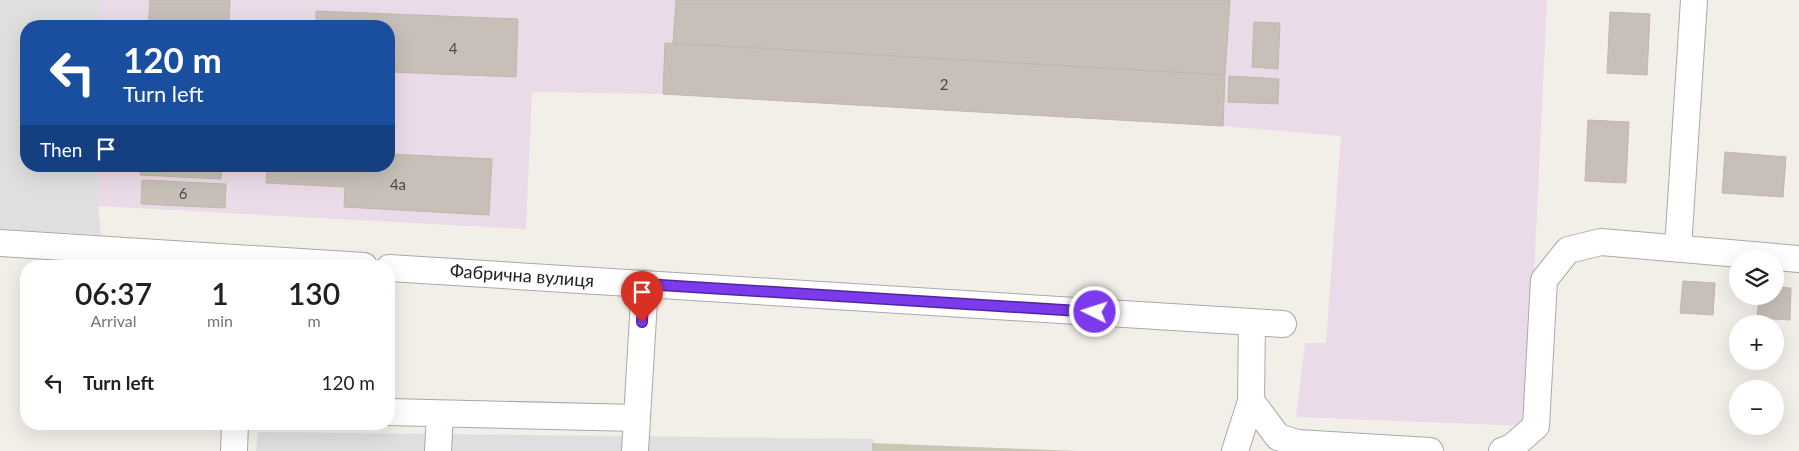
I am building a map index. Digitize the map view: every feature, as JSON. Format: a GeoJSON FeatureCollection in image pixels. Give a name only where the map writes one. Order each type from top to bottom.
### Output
{"type":"FeatureCollection","features":[{"type":"Feature","properties":{"kind":"street"},"geometry":{"type":"LineString","coordinates":[[1678,248],[1694,0]]}},
{"type":"Feature","properties":{"kind":"street"},"geometry":{"type":"LineString","coordinates":[[1502,451],[1512,447],[1536,426],[1544,280],[1568,250],[1600,242],[1799,259]]}},
{"type":"Feature","properties":{"kind":"street"},"geometry":{"type":"LineString","coordinates":[[0,244],[213,260]]}},
{"type":"Feature","properties":{"kind":"street","name":"Фабрична вулиця"},"geometry":{"type":"LineString","coordinates":[[395,268],[1283,324]]}},
{"type":"Feature","properties":{"kind":"street"},"geometry":{"type":"LineString","coordinates":[[635,451],[644,284]]}},
{"type":"Feature","properties":{"kind":"street"},"geometry":{"type":"LineString","coordinates":[[1235,451],[1251,401],[1252,322]]}},
{"type":"Feature","properties":{"kind":"street"},"geometry":{"type":"LineString","coordinates":[[1251,401],[1278,437],[1297,443],[1430,451]]}},
{"type":"Feature","properties":{"kind":"street"},"geometry":{"type":"LineString","coordinates":[[395,412],[637,418]]}},
{"type":"Feature","properties":{"kind":"street"},"geometry":{"type":"LineString","coordinates":[[438,451],[440,414]]}},
{"type":"Feature","properties":{"kind":"street"},"geometry":{"type":"LineString","coordinates":[[234,451],[235,430]]}},
{"type":"Feature","properties":{"kind":"shaded area"},"geometry":{"type":"Polygon","coordinates":[[[0,0],[100,0],[100,20],[20,20],[20,172],[99,172],[98,206],[101,235],[0,229],[0,0]]]}},
{"type":"Feature","properties":{"kind":"shaded area"},"geometry":{"type":"Polygon","coordinates":[[[100,0],[1547,0],[1527,426],[1296,417],[1305,343],[1326,343],[1341,136],[1223,126],[663,94],[532,92],[526,229],[98,206],[99,172],[395,172],[395,20],[100,20],[100,0]]]}},
{"type":"Feature","properties":{"kind":"shaded area"},"geometry":{"type":"Polygon","coordinates":[[[258,432],[874,439],[873,451],[256,451],[258,432]]]}},
{"type":"Feature","properties":{"kind":"shaded area"},"geometry":{"type":"Polygon","coordinates":[[[872,443],[1078,451],[872,451],[872,443]]]}},
{"type":"Feature","properties":{"kind":"building"},"geometry":{"type":"Polygon","coordinates":[[[150,0],[230,0],[229,20],[148,20],[150,0]]]}},
{"type":"Feature","properties":{"kind":"building"},"geometry":{"type":"Polygon","coordinates":[[[676,0],[1230,0],[1225,75],[673,43],[676,0]]]}},
{"type":"Feature","properties":{"kind":"building"},"geometry":{"type":"Polygon","coordinates":[[[316,11],[518,19],[516,77],[395,72],[395,20],[316,20],[316,11]]]}},
{"type":"Feature","properties":{"kind":"building"},"geometry":{"type":"Polygon","coordinates":[[[1610,12],[1650,14],[1647,75],[1607,73],[1610,12]]]}},
{"type":"Feature","properties":{"kind":"building"},"geometry":{"type":"Polygon","coordinates":[[[1254,22],[1280,23],[1278,69],[1252,67],[1254,22]]]}},
{"type":"Feature","properties":{"kind":"building"},"geometry":{"type":"Polygon","coordinates":[[[665,43],[1225,75],[1223,126],[663,94],[665,43]]]}},
{"type":"Feature","properties":{"kind":"building"},"geometry":{"type":"Polygon","coordinates":[[[1229,76],[1279,79],[1278,104],[1228,102],[1229,76]]]}},
{"type":"Feature","properties":{"kind":"building"},"geometry":{"type":"Polygon","coordinates":[[[1588,120],[1629,122],[1626,183],[1585,181],[1588,120]]]}},
{"type":"Feature","properties":{"kind":"building"},"geometry":{"type":"Polygon","coordinates":[[[1725,152],[1786,157],[1783,197],[1722,193],[1725,152]]]}},
{"type":"Feature","properties":{"kind":"building"},"geometry":{"type":"Polygon","coordinates":[[[395,154],[492,159],[489,215],[344,207],[345,187],[266,183],[267,172],[395,172],[395,154]]]}},
{"type":"Feature","properties":{"kind":"building"},"geometry":{"type":"Polygon","coordinates":[[[140,172],[222,172],[221,179],[140,175],[140,172]]]}},
{"type":"Feature","properties":{"kind":"building"},"geometry":{"type":"Polygon","coordinates":[[[142,180],[226,184],[225,208],[141,204],[142,180]]]}},
{"type":"Feature","properties":{"kind":"building"},"geometry":{"type":"Polygon","coordinates":[[[1683,281],[1715,283],[1713,315],[1680,313],[1683,281]]]}},
{"type":"Feature","properties":{"kind":"building"},"geometry":{"type":"Polygon","coordinates":[[[1784,288],[1791,288],[1790,320],[1784,320],[1784,315],[1757,315],[1758,305],[1784,305],[1784,288]]]}},
{"type":"Feature","properties":{"kind":"route"},"geometry":{"type":"LineString","coordinates":[[642,322],[644,284],[1095,312]]}}]}
